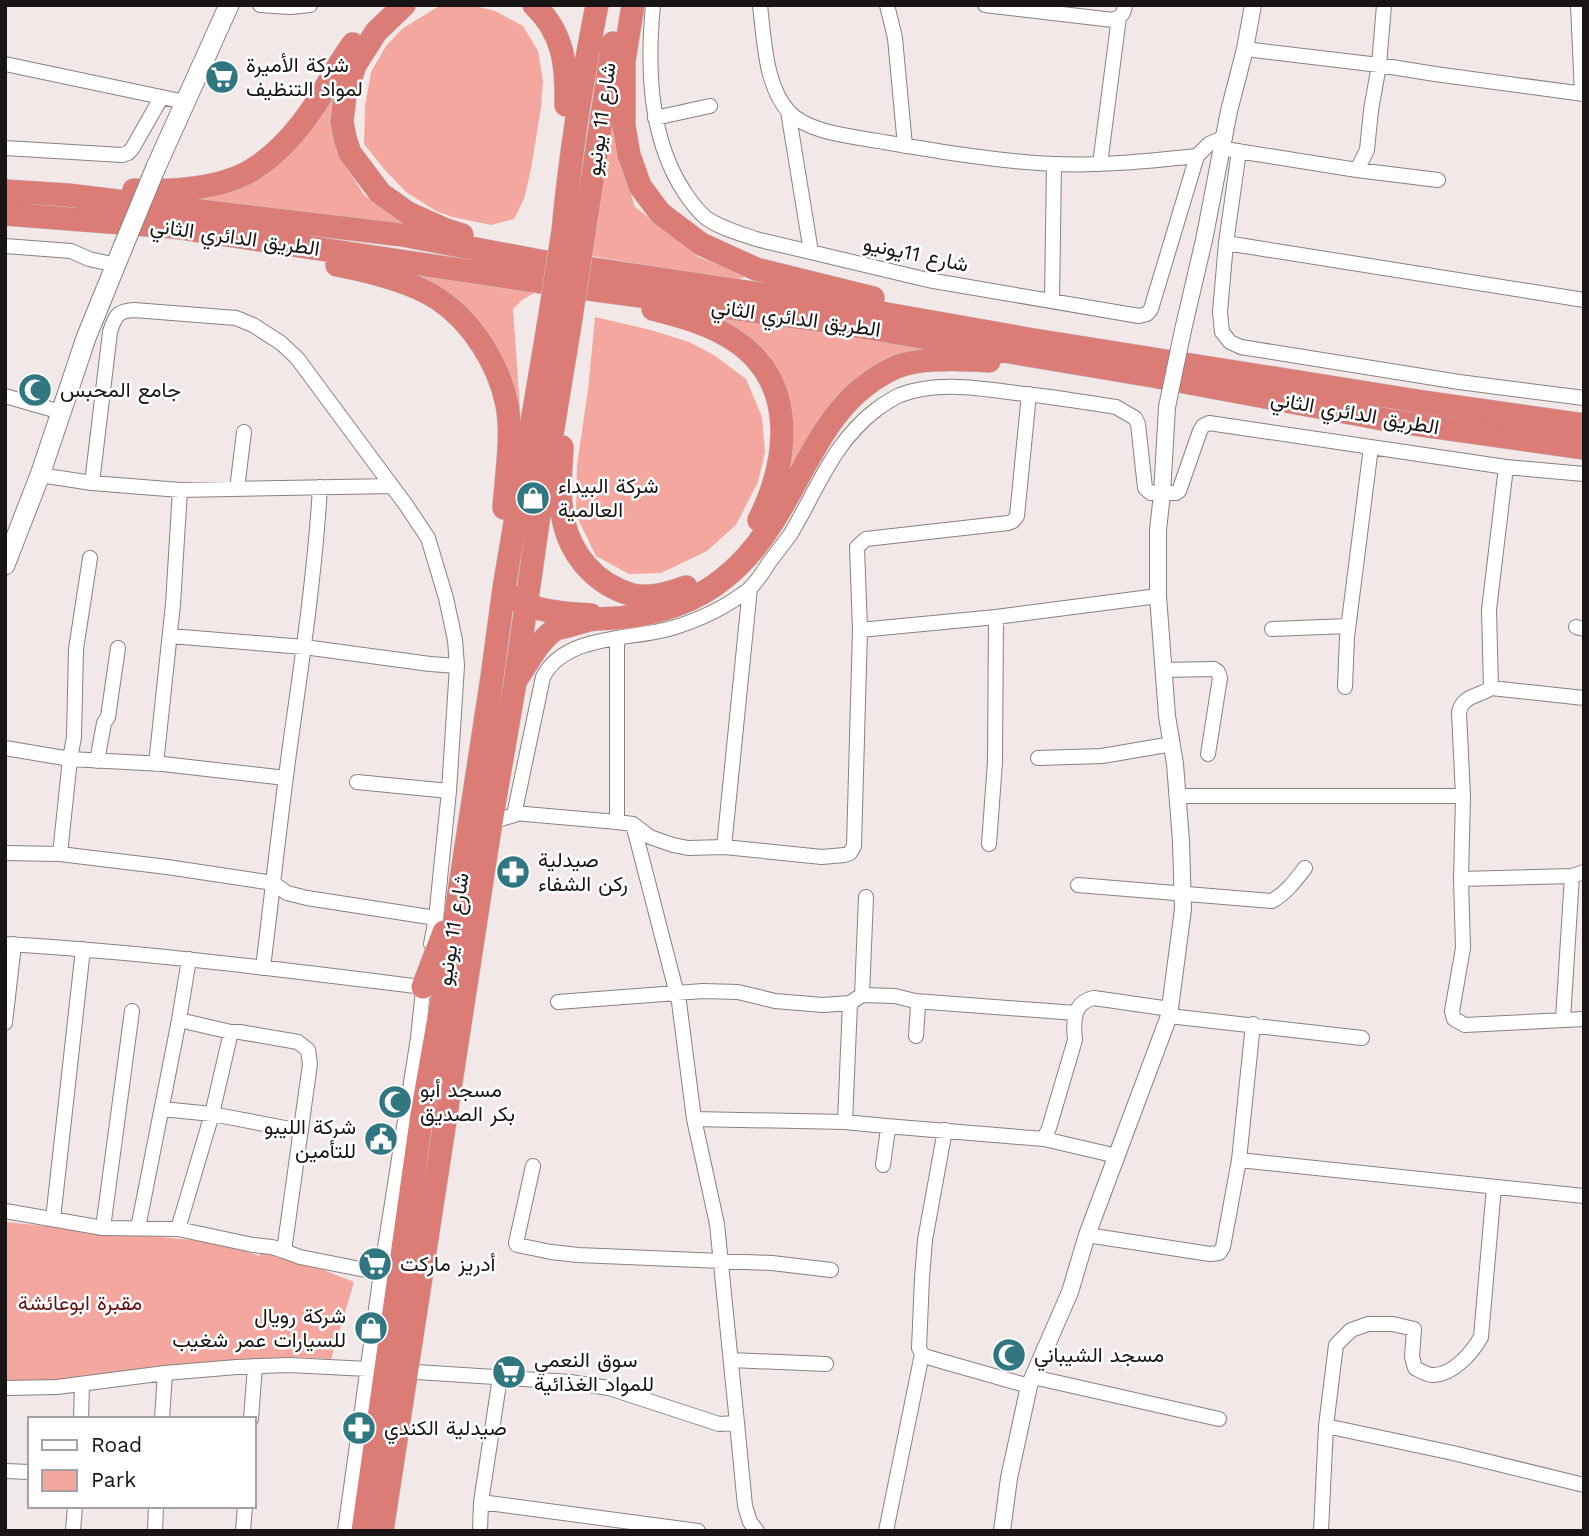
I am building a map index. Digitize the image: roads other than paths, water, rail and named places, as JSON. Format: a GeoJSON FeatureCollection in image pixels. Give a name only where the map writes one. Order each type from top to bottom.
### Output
{"type":"FeatureCollection","features":[{"type":"Feature","properties":{"kind":"highway"},"geometry":{"type":"LineString","coordinates":[[5,190],[54,187],[147,191],[191,188],[225,182],[257,168],[285,143],[313,107],[348,51],[387,5]]}},
{"type":"Feature","properties":{"kind":"highway"},"geometry":{"type":"LineString","coordinates":[[404,5],[376,32],[355,65],[345,96],[342,122],[350,153],[380,193],[408,213],[446,230],[488,243],[657,273],[684,282]]}},
{"type":"Feature","properties":{"kind":"highway"},"geometry":{"type":"LineString","coordinates":[[534,5],[556,34],[563,52],[566,77],[564,162],[567,185]]}},
{"type":"Feature","properties":{"kind":"highway","name":"شارع 11 يونيو"},"geometry":{"type":"LineString","coordinates":[[573,232],[567,185],[583,74],[597,5]]}},
{"type":"Feature","properties":{"kind":"highway","name":"شارع 11 يونيو"},"geometry":{"type":"LineString","coordinates":[[573,232],[602,104],[619,5]]}},
{"type":"Feature","properties":{"kind":"highway"},"geometry":{"type":"LineString","coordinates":[[633,5],[624,61],[624,126],[629,155],[640,186],[660,213],[701,244],[756,268],[1070,345]]}},
{"type":"Feature","properties":{"kind":"highway","name":"الطريق الدائري الثاني"},"geometry":{"type":"LineString","coordinates":[[5,190],[68,195],[401,235],[540,261],[1424,402],[1584,425]]}},
{"type":"Feature","properties":{"kind":"highway","name":"الطريق الدائري الثاني"},"geometry":{"type":"LineString","coordinates":[[5,214],[173,227],[594,290],[826,321],[1152,376],[1393,421],[1584,448]]}},
{"type":"Feature","properties":{"kind":"highway"},"geometry":{"type":"LineString","coordinates":[[173,227],[257,250],[386,276],[438,298],[467,326],[485,349],[498,374],[507,407],[509,443],[499,573],[504,588],[514,599],[526,605],[568,613],[627,617]]}},
{"type":"Feature","properties":{"kind":"highway"},"geometry":{"type":"LineString","coordinates":[[558,329],[573,232]]}},
{"type":"Feature","properties":{"kind":"highway"},"geometry":{"type":"LineString","coordinates":[[564,363],[560,485],[563,519],[572,547],[589,571],[607,584],[634,595],[665,594],[692,586],[740,546],[756,525],[769,499],[782,447],[783,418],[776,389],[757,359],[735,341],[711,327],[594,290]]}},
{"type":"Feature","properties":{"kind":"highway","name":"شارع 11 يونيو"},"geometry":{"type":"LineString","coordinates":[[363,1531],[422,1114],[460,890],[504,588],[558,329]]}},
{"type":"Feature","properties":{"kind":"highway","name":"شارع 11 يونيو"},"geometry":{"type":"LineString","coordinates":[[382,1531],[386,1370],[515,683],[564,363],[558,329]]}},
{"type":"Feature","properties":{"kind":"highway"},"geometry":{"type":"LineString","coordinates":[[515,683],[539,646],[554,630],[589,620],[627,617],[660,610],[688,601],[721,581],[744,560],[767,531],[821,435],[841,407],[870,383],[895,368],[925,361],[965,359],[1152,376]]}},
{"type":"Feature","properties":{"kind":"highway"},"geometry":{"type":"LineString","coordinates":[[423,988],[460,890]]}},
{"type":"Feature","properties":{"kind":"main road"},"geometry":{"type":"LineString","coordinates":[[5,565],[40,475],[86,338],[156,167],[229,5]]}},
{"type":"Feature","properties":{"kind":"street"},"geometry":{"type":"LineString","coordinates":[[260,5],[310,5]]}},
{"type":"Feature","properties":{"kind":"street","name":"شارع 11يونيو"},"geometry":{"type":"LineString","coordinates":[[653,5],[650,68],[655,118],[671,168],[692,204],[706,218],[756,239],[928,280],[1139,316],[1147,314],[1151,309],[1197,156]]}},
{"type":"Feature","properties":{"kind":"street"},"geometry":{"type":"LineString","coordinates":[[760,5],[774,90],[788,111],[802,123],[812,127],[977,158],[1054,164],[1100,164],[1197,156],[1209,144],[1229,145],[1357,170],[1438,180]]}},
{"type":"Feature","properties":{"kind":"street"},"geometry":{"type":"LineString","coordinates":[[887,5],[895,38],[905,146]]}},
{"type":"Feature","properties":{"kind":"street"},"geometry":{"type":"LineString","coordinates":[[985,5],[1113,20],[1122,11]]}},
{"type":"Feature","properties":{"kind":"street"},"geometry":{"type":"LineString","coordinates":[[1253,5],[1233,93],[1220,312],[1220,326],[1226,337],[1235,345],[1459,382],[1584,398]]}},
{"type":"Feature","properties":{"kind":"street"},"geometry":{"type":"LineString","coordinates":[[1357,170],[1367,150],[1384,5]]}},
{"type":"Feature","properties":{"kind":"street"},"geometry":{"type":"LineString","coordinates":[[1245,49],[1583,94],[1578,5]]}},
{"type":"Feature","properties":{"kind":"street"},"geometry":{"type":"LineString","coordinates":[[1100,164],[1122,11]]}},
{"type":"Feature","properties":{"kind":"street"},"geometry":{"type":"LineString","coordinates":[[5,64],[185,102]]}},
{"type":"Feature","properties":{"kind":"street"},"geometry":{"type":"LineString","coordinates":[[5,148],[125,154],[132,149],[161,98]]}},
{"type":"Feature","properties":{"kind":"street"},"geometry":{"type":"LineString","coordinates":[[655,118],[710,106]]}},
{"type":"Feature","properties":{"kind":"street"},"geometry":{"type":"LineString","coordinates":[[788,111],[811,252]]}},
{"type":"Feature","properties":{"kind":"street"},"geometry":{"type":"LineString","coordinates":[[1002,1531],[1009,1478],[1031,1382],[1070,1292],[1087,1236],[1170,1012],[1183,892],[1178,796],[1163,670],[1158,596],[1158,530],[1167,407],[1204,240],[1229,145]]}},
{"type":"Feature","properties":{"kind":"street"},"geometry":{"type":"LineString","coordinates":[[1052,301],[1054,164]]}},
{"type":"Feature","properties":{"kind":"street"},"geometry":{"type":"LineString","coordinates":[[1226,243],[1584,300]]}},
{"type":"Feature","properties":{"kind":"street"},"geometry":{"type":"LineString","coordinates":[[5,246],[71,251],[89,259],[119,256]]}},
{"type":"Feature","properties":{"kind":"street"},"geometry":{"type":"LineString","coordinates":[[92,483],[110,332],[117,314],[134,310],[236,318],[253,324],[272,336],[297,358],[428,538],[446,598],[455,640],[457,666],[449,791],[436,918],[423,988],[418,1038],[381,1273],[386,1370],[345,1531]]}},
{"type":"Feature","properties":{"kind":"street"},"geometry":{"type":"LineString","coordinates":[[491,822],[514,813],[543,677],[548,668],[570,650],[669,629],[695,620],[750,588],[789,535],[835,453],[853,429],[897,396],[912,391],[932,388],[982,388],[1116,407],[1135,418],[1138,424],[1145,488],[1151,493],[1176,494],[1179,491],[1200,431],[1209,423],[1506,467],[1584,474]]}},
{"type":"Feature","properties":{"kind":"street"},"geometry":{"type":"LineString","coordinates":[[514,813],[633,824],[650,836],[688,848],[724,847],[822,857],[850,853],[853,846],[860,631],[857,547],[866,539],[1009,523],[1015,519],[1029,394]]}},
{"type":"Feature","properties":{"kind":"street"},"geometry":{"type":"LineString","coordinates":[[5,396],[61,412]]}},
{"type":"Feature","properties":{"kind":"street"},"geometry":{"type":"LineString","coordinates":[[237,489],[244,432]]}},
{"type":"Feature","properties":{"kind":"street"},"geometry":{"type":"LineString","coordinates":[[1345,687],[1348,626],[1371,447]]}},
{"type":"Feature","properties":{"kind":"street"},"geometry":{"type":"LineString","coordinates":[[1491,688],[1489,610],[1506,467]]}},
{"type":"Feature","properties":{"kind":"street"},"geometry":{"type":"LineString","coordinates":[[40,475],[92,483],[180,489],[392,486]]}},
{"type":"Feature","properties":{"kind":"street"},"geometry":{"type":"LineString","coordinates":[[263,968],[318,535],[320,487]]}},
{"type":"Feature","properties":{"kind":"street"},"geometry":{"type":"LineString","coordinates":[[156,764],[173,604],[180,489]]}},
{"type":"Feature","properties":{"kind":"street"},"geometry":{"type":"LineString","coordinates":[[61,854],[70,759],[75,737],[76,649],[90,558]]}},
{"type":"Feature","properties":{"kind":"street"},"geometry":{"type":"LineString","coordinates":[[724,847],[750,588]]}},
{"type":"Feature","properties":{"kind":"street"},"geometry":{"type":"LineString","coordinates":[[860,631],[1158,596]]}},
{"type":"Feature","properties":{"kind":"street"},"geometry":{"type":"LineString","coordinates":[[989,844],[995,762],[996,617]]}},
{"type":"Feature","properties":{"kind":"street"},"geometry":{"type":"LineString","coordinates":[[1272,629],[1348,626]]}},
{"type":"Feature","properties":{"kind":"street"},"geometry":{"type":"LineString","coordinates":[[170,636],[304,647],[457,666]]}},
{"type":"Feature","properties":{"kind":"street"},"geometry":{"type":"LineString","coordinates":[[617,639],[617,821]]}},
{"type":"Feature","properties":{"kind":"street"},"geometry":{"type":"LineString","coordinates":[[97,761],[104,723],[108,717],[118,649]]}},
{"type":"Feature","properties":{"kind":"street"},"geometry":{"type":"LineString","coordinates":[[1163,670],[1214,669],[1218,672],[1220,678],[1208,754]]}},
{"type":"Feature","properties":{"kind":"street"},"geometry":{"type":"LineString","coordinates":[[1584,698],[1491,688],[1465,699],[1461,704],[1463,948],[1452,1011],[1454,1019],[1465,1025],[1584,1018]]}},
{"type":"Feature","properties":{"kind":"street"},"geometry":{"type":"LineString","coordinates":[[1038,758],[1102,756],[1172,744]]}},
{"type":"Feature","properties":{"kind":"street"},"geometry":{"type":"LineString","coordinates":[[5,748],[70,759],[156,764],[286,778]]}},
{"type":"Feature","properties":{"kind":"street"},"geometry":{"type":"LineString","coordinates":[[357,782],[449,791]]}},
{"type":"Feature","properties":{"kind":"street"},"geometry":{"type":"LineString","coordinates":[[1178,796],[1463,796]]}},
{"type":"Feature","properties":{"kind":"street"},"geometry":{"type":"LineString","coordinates":[[633,824],[679,1002],[694,1119],[717,1224],[745,1506],[750,1522],[757,1531]]}},
{"type":"Feature","properties":{"kind":"street"},"geometry":{"type":"LineString","coordinates":[[5,853],[61,854],[167,867],[273,883],[287,893],[307,898],[436,918]]}},
{"type":"Feature","properties":{"kind":"street"},"geometry":{"type":"LineString","coordinates":[[1078,885],[1272,901],[1291,886],[1305,868]]}},
{"type":"Feature","properties":{"kind":"street"},"geometry":{"type":"LineString","coordinates":[[1461,879],[1578,874],[1563,1019]]}},
{"type":"Feature","properties":{"kind":"street"},"geometry":{"type":"LineString","coordinates":[[845,1122],[866,897]]}},
{"type":"Feature","properties":{"kind":"street"},"geometry":{"type":"LineString","coordinates":[[5,1023],[10,944],[189,959],[423,988]]}},
{"type":"Feature","properties":{"kind":"street"},"geometry":{"type":"LineString","coordinates":[[53,1219],[83,949]]}},
{"type":"Feature","properties":{"kind":"street"},"geometry":{"type":"LineString","coordinates":[[138,1228],[189,959]]}},
{"type":"Feature","properties":{"kind":"street"},"geometry":{"type":"LineString","coordinates":[[558,1002],[703,991],[738,992],[775,1000],[823,1005],[895,996],[915,1001],[1076,1013]]}},
{"type":"Feature","properties":{"kind":"street"},"geometry":{"type":"LineString","coordinates":[[1044,1139],[1075,1040],[1076,1013],[1080,1004],[1086,1000],[1094,998],[1170,1012],[1362,1038]]}},
{"type":"Feature","properties":{"kind":"street"},"geometry":{"type":"LineString","coordinates":[[915,1001],[918,1006],[916,1036]]}},
{"type":"Feature","properties":{"kind":"street"},"geometry":{"type":"LineString","coordinates":[[103,1228],[132,1011]]}},
{"type":"Feature","properties":{"kind":"street"},"geometry":{"type":"LineString","coordinates":[[179,1020],[231,1032],[298,1042],[307,1050],[310,1064],[284,1251]]}},
{"type":"Feature","properties":{"kind":"street"},"geometry":{"type":"LineString","coordinates":[[1087,1236],[1210,1254],[1219,1253],[1223,1247],[1239,1160],[1253,1024]]}},
{"type":"Feature","properties":{"kind":"street"},"geometry":{"type":"LineString","coordinates":[[178,1229],[212,1114],[231,1032]]}},
{"type":"Feature","properties":{"kind":"street"},"geometry":{"type":"LineString","coordinates":[[162,1110],[212,1114],[301,1131]]}},
{"type":"Feature","properties":{"kind":"street"},"geometry":{"type":"LineString","coordinates":[[694,1119],[845,1122],[945,1130],[1044,1139],[1117,1156]]}},
{"type":"Feature","properties":{"kind":"street"},"geometry":{"type":"LineString","coordinates":[[883,1165],[888,1129],[886,1126]]}},
{"type":"Feature","properties":{"kind":"street"},"geometry":{"type":"LineString","coordinates":[[945,1130],[925,1240],[919,1348],[922,1354],[1031,1382],[1219,1419]]}},
{"type":"Feature","properties":{"kind":"street"},"geometry":{"type":"LineString","coordinates":[[1239,1160],[1584,1196]]}},
{"type":"Feature","properties":{"kind":"street"},"geometry":{"type":"LineString","coordinates":[[533,1166],[517,1245],[578,1255],[772,1263],[831,1270]]}},
{"type":"Feature","properties":{"kind":"street"},"geometry":{"type":"LineString","coordinates":[[1321,1531],[1326,1426],[1336,1346],[1351,1330],[1368,1324],[1393,1324],[1415,1329],[1412,1356],[1415,1368],[1426,1374],[1444,1373],[1471,1353],[1481,1337],[1494,1187]]}},
{"type":"Feature","properties":{"kind":"street"},"geometry":{"type":"LineString","coordinates":[[5,1212],[103,1228],[178,1229],[272,1247],[300,1257],[381,1273]]}},
{"type":"Feature","properties":{"kind":"street"},"geometry":{"type":"LineString","coordinates":[[886,1531],[922,1354]]}},
{"type":"Feature","properties":{"kind":"street"},"geometry":{"type":"LineString","coordinates":[[731,1360],[826,1364]]}},
{"type":"Feature","properties":{"kind":"street"},"geometry":{"type":"LineString","coordinates":[[5,1388],[58,1387],[165,1373],[289,1365],[570,1382],[609,1388],[719,1424],[737,1423]]}},
{"type":"Feature","properties":{"kind":"street"},"geometry":{"type":"LineString","coordinates":[[251,1417],[255,1366]]}},
{"type":"Feature","properties":{"kind":"street"},"geometry":{"type":"LineString","coordinates":[[162,1417],[165,1373]]}},
{"type":"Feature","properties":{"kind":"street"},"geometry":{"type":"LineString","coordinates":[[480,1531],[481,1502],[500,1377]]}},
{"type":"Feature","properties":{"kind":"street"},"geometry":{"type":"LineString","coordinates":[[81,1417],[82,1384]]}},
{"type":"Feature","properties":{"kind":"street"},"geometry":{"type":"LineString","coordinates":[[1326,1426],[1584,1485]]}},
{"type":"Feature","properties":{"kind":"street"},"geometry":{"type":"LineString","coordinates":[[5,1471],[28,1472]]}},
{"type":"Feature","properties":{"kind":"street"},"geometry":{"type":"LineString","coordinates":[[481,1502],[698,1531]]}},
{"type":"Feature","properties":{"kind":"street"},"geometry":{"type":"LineString","coordinates":[[74,1531],[75,1508]]}},
{"type":"Feature","properties":{"kind":"street"},"geometry":{"type":"LineString","coordinates":[[155,1531],[156,1508]]}},
{"type":"Feature","properties":{"kind":"street"},"geometry":{"type":"LineString","coordinates":[[243,1531],[245,1508]]}},
{"type":"Feature","properties":{"kind":"place","name":"شركة الأميرة لمواد التنظيف"},"geometry":{"type":"Point","coordinates":[222,77]}},
{"type":"Feature","properties":{"kind":"place","name":"جامع المحبس"},"geometry":{"type":"Point","coordinates":[35,390]}},
{"type":"Feature","properties":{"kind":"place","name":"شركة البيداء العالمية"},"geometry":{"type":"Point","coordinates":[533,498]}},
{"type":"Feature","properties":{"kind":"place","name":"صيدلية ركن الشفاء"},"geometry":{"type":"Point","coordinates":[513,872]}},
{"type":"Feature","properties":{"kind":"place","name":"مسجد أبو بكر الصديق"},"geometry":{"type":"Point","coordinates":[395,1102]}},
{"type":"Feature","properties":{"kind":"place","name":"شركة الليبو للتأمين"},"geometry":{"type":"Point","coordinates":[381,1139]}},
{"type":"Feature","properties":{"kind":"place","name":"أدريز ماركت"},"geometry":{"type":"Point","coordinates":[375,1264]}},
{"type":"Feature","properties":{"kind":"place","name":"شركة رويال للسيارات عمر شغيب"},"geometry":{"type":"Point","coordinates":[371,1328]}},
{"type":"Feature","properties":{"kind":"place","name":"مسجد الشيباني"},"geometry":{"type":"Point","coordinates":[1009,1355]}},
{"type":"Feature","properties":{"kind":"place","name":"سوق النعمي للمواد الغذائية"},"geometry":{"type":"Point","coordinates":[509,1372]}},
{"type":"Feature","properties":{"kind":"place","name":"صيدلية الكندي"},"geometry":{"type":"Point","coordinates":[359,1428]}},
{"type":"Feature","properties":{"kind":"park label","name":"مقبرة ابوعائشة"},"geometry":{"type":"Point","coordinates":[80,1303]}}]}
